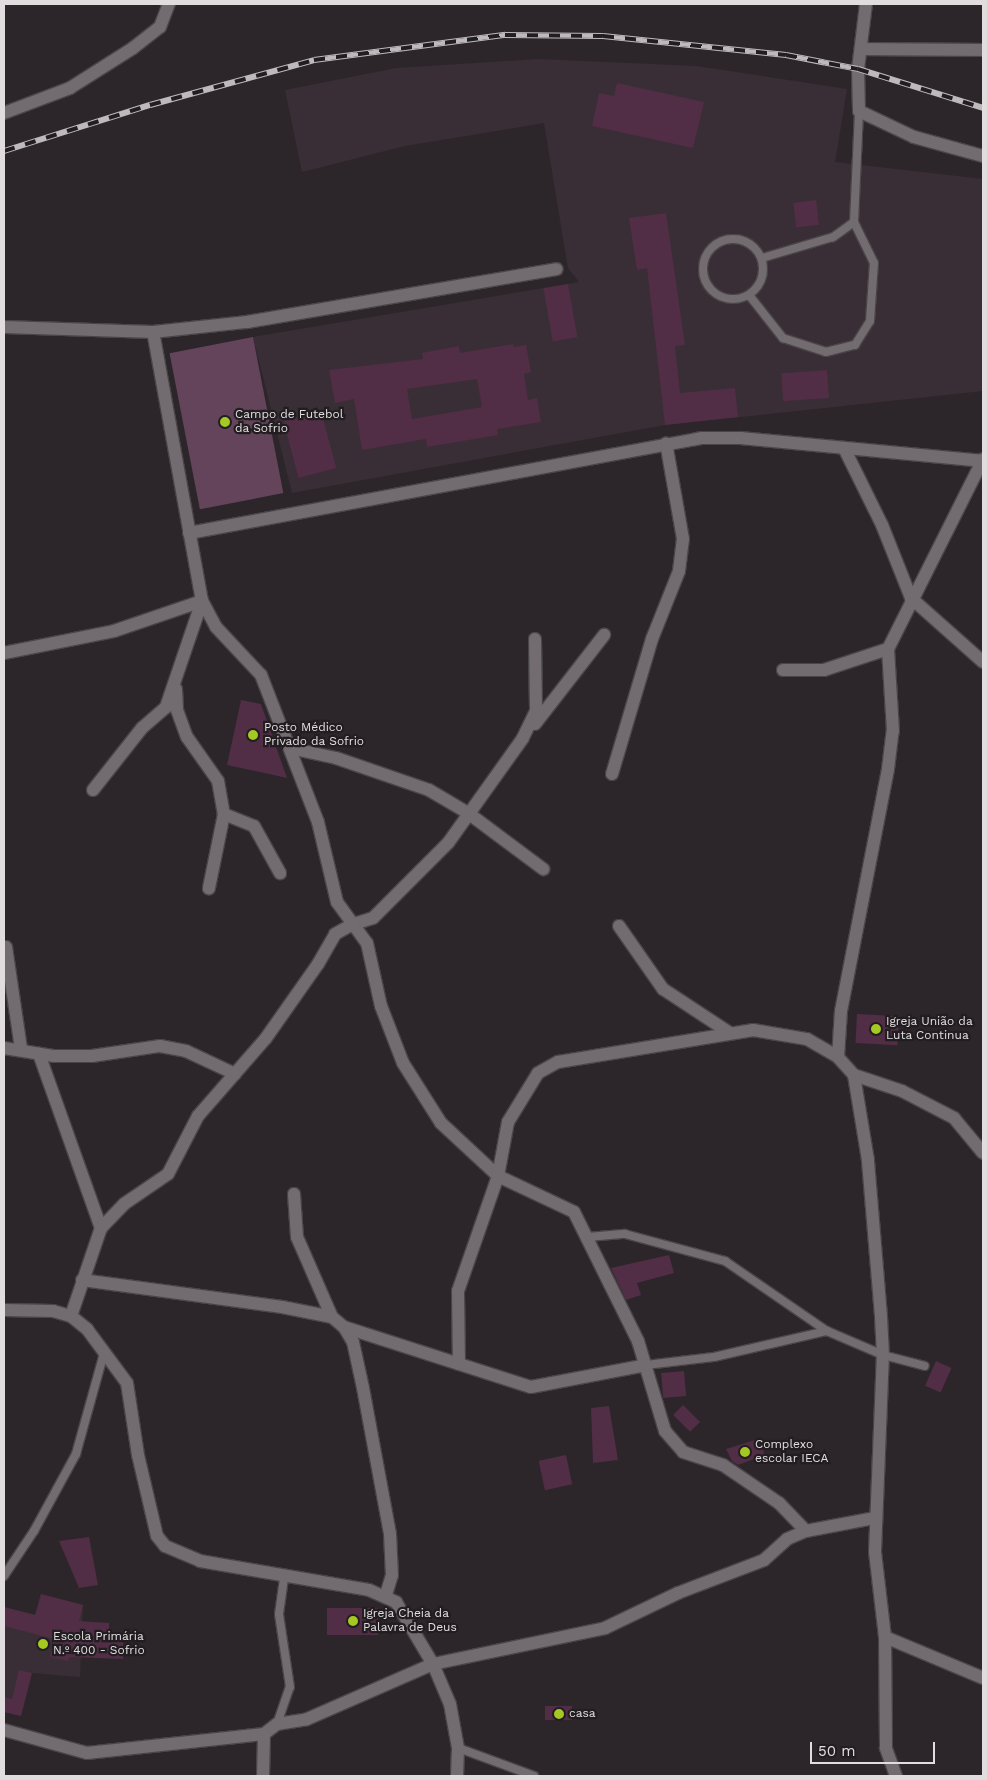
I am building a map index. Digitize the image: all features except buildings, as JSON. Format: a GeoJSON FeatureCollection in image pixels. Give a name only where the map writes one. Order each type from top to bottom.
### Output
{"type":"FeatureCollection","features":[{"type":"Feature","properties":{"kind":"street"},"geometry":{"type":"LineString","coordinates":[[4,113],[70,88],[133,48],[160,27],[169,4]]}},
{"type":"Feature","properties":{"kind":"street"},"geometry":{"type":"LineString","coordinates":[[866,4],[859,111],[914,137],[983,156]]}},
{"type":"Feature","properties":{"kind":"street"},"geometry":{"type":"LineString","coordinates":[[862,49],[983,50]]}},
{"type":"Feature","properties":{"kind":"street"},"geometry":{"type":"LineString","coordinates":[[4,327],[153,332],[247,322],[558,269]]}},
{"type":"Feature","properties":{"kind":"street"},"geometry":{"type":"LineString","coordinates":[[153,332],[202,601],[216,626],[261,675],[318,822],[337,902],[367,943],[381,1006],[403,1063],[441,1123],[498,1176],[574,1212],[588,1237],[646,1365],[665,1431],[683,1452],[723,1465],[779,1503],[806,1531]]}},
{"type":"Feature","properties":{"kind":"street"},"geometry":{"type":"LineString","coordinates":[[189,533],[702,438],[741,438],[845,450],[983,460],[911,598],[888,649],[893,731],[888,768],[846,978],[838,1057]]}},
{"type":"Feature","properties":{"kind":"street"},"geometry":{"type":"LineString","coordinates":[[612,774],[652,639],[679,571],[683,539],[666,444]]}},
{"type":"Feature","properties":{"kind":"street"},"geometry":{"type":"LineString","coordinates":[[845,450],[882,525],[911,598],[983,662]]}},
{"type":"Feature","properties":{"kind":"street"},"geometry":{"type":"LineString","coordinates":[[4,653],[114,631],[202,601]]}},
{"type":"Feature","properties":{"kind":"street"},"geometry":{"type":"LineString","coordinates":[[93,790],[142,728],[166,707],[176,687],[202,601]]}},
{"type":"Feature","properties":{"kind":"street"},"geometry":{"type":"LineString","coordinates":[[71,1316],[82,1280],[102,1228],[124,1204],[168,1174],[198,1116],[266,1038],[318,964],[334,934],[353,924],[373,918],[448,843],[523,738],[604,635]]}},
{"type":"Feature","properties":{"kind":"street"},"geometry":{"type":"LineString","coordinates":[[523,738],[536,710],[535,639]]}},
{"type":"Feature","properties":{"kind":"street"},"geometry":{"type":"LineString","coordinates":[[783,670],[824,670],[888,649]]}},
{"type":"Feature","properties":{"kind":"street"},"geometry":{"type":"LineString","coordinates":[[176,687],[178,710],[187,737],[218,781],[224,814],[209,888]]}},
{"type":"Feature","properties":{"kind":"street"},"geometry":{"type":"LineString","coordinates":[[290,748],[336,758],[429,790],[468,813],[543,869]]}},
{"type":"Feature","properties":{"kind":"street"},"geometry":{"type":"LineString","coordinates":[[224,814],[254,826],[280,873]]}},
{"type":"Feature","properties":{"kind":"street"},"geometry":{"type":"LineString","coordinates":[[619,926],[663,989],[730,1033]]}},
{"type":"Feature","properties":{"kind":"street"},"geometry":{"type":"LineString","coordinates":[[6,947],[21,1049]]}},
{"type":"Feature","properties":{"kind":"street"},"geometry":{"type":"LineString","coordinates":[[459,1364],[458,1291],[498,1176],[508,1122],[538,1073],[558,1062],[753,1030],[807,1039],[838,1057],[854,1075],[902,1091],[954,1118],[983,1154]]}},
{"type":"Feature","properties":{"kind":"street"},"geometry":{"type":"LineString","coordinates":[[4,1048],[21,1049],[39,1054],[92,1056],[160,1046],[186,1051],[235,1074]]}},
{"type":"Feature","properties":{"kind":"street"},"geometry":{"type":"LineString","coordinates":[[39,1054],[102,1228]]}},
{"type":"Feature","properties":{"kind":"street"},"geometry":{"type":"LineString","coordinates":[[854,1075],[868,1160],[883,1356],[874,1518],[885,1638],[886,1748],[896,1776]]}},
{"type":"Feature","properties":{"kind":"street"},"geometry":{"type":"LineString","coordinates":[[294,1194],[297,1237],[332,1317],[344,1327],[531,1387],[646,1365]]}},
{"type":"Feature","properties":{"kind":"street"},"geometry":{"type":"LineString","coordinates":[[82,1280],[282,1307],[332,1317]]}},
{"type":"Feature","properties":{"kind":"street"},"geometry":{"type":"LineString","coordinates":[[4,1310],[44,1310],[71,1316],[104,1353],[127,1383],[138,1455],[157,1536],[164,1546],[200,1561],[284,1578],[386,1595],[396,1602],[433,1664],[450,1704],[458,1748],[457,1776]]}},
{"type":"Feature","properties":{"kind":"street"},"geometry":{"type":"LineString","coordinates":[[344,1327],[355,1352],[387,1514],[392,1559],[386,1595]]}},
{"type":"Feature","properties":{"kind":"street"},"geometry":{"type":"LineString","coordinates":[[4,1730],[87,1753],[264,1734],[277,1724],[307,1720],[433,1664],[605,1628],[678,1593],[764,1560],[786,1539],[806,1531],[874,1518]]}},
{"type":"Feature","properties":{"kind":"street"},"geometry":{"type":"LineString","coordinates":[[885,1638],[983,1678]]}},
{"type":"Feature","properties":{"kind":"street"},"geometry":{"type":"LineString","coordinates":[[263,1776],[264,1734]]}},
{"type":"Feature","properties":{"kind":"lane"},"geometry":{"type":"LineString","coordinates":[[749,295],[783,338],[826,352],[855,344],[870,320],[874,263],[854,222],[859,111]]}},
{"type":"Feature","properties":{"kind":"lane"},"geometry":{"type":"LineString","coordinates":[[762,258],[833,237],[854,222]]}},
{"type":"Feature","properties":{"kind":"lane"},"geometry":{"type":"LineString","coordinates":[[730,238],[749,243],[762,258],[762,278],[749,295],[735,299],[719,296],[705,282],[703,262],[712,246],[730,238]]}},
{"type":"Feature","properties":{"kind":"lane"},"geometry":{"type":"LineString","coordinates":[[588,1237],[625,1234],[725,1261],[827,1331],[883,1356],[925,1366]]}},
{"type":"Feature","properties":{"kind":"lane"},"geometry":{"type":"LineString","coordinates":[[646,1365],[714,1357],[827,1331]]}},
{"type":"Feature","properties":{"kind":"lane"},"geometry":{"type":"LineString","coordinates":[[4,1576],[34,1531],[76,1454],[104,1353]]}},
{"type":"Feature","properties":{"kind":"lane"},"geometry":{"type":"LineString","coordinates":[[277,1724],[290,1687],[280,1614],[284,1578]]}},
{"type":"Feature","properties":{"kind":"lane"},"geometry":{"type":"LineString","coordinates":[[458,1748],[534,1776]]}},
{"type":"Feature","properties":{"kind":"shaded area"},"geometry":{"type":"Polygon","coordinates":[[[538,59],[696,66],[847,89],[835,162],[983,179],[983,391],[665,425],[292,493],[253,337],[579,282],[568,268],[544,123],[405,146],[302,172],[285,90],[397,68],[538,59]]]}},
{"type":"Feature","properties":{"kind":"shaded area","name":"Campo de Futebol da Sofrio"},"geometry":{"type":"Polygon","coordinates":[[[253,337],[283,493],[200,509],[170,353],[253,337]]]}},
{"type":"Feature","properties":{"kind":"shaded area","name":"Escola Primária N.º 400 - Sofrio"},"geometry":{"type":"Polygon","coordinates":[[[41,1594],[83,1605],[80,1677],[32,1673],[21,1716],[4,1712],[4,1607],[36,1615],[41,1594]]]}},
{"type":"Feature","properties":{"kind":"railway"},"geometry":{"type":"LineString","coordinates":[[4,151],[150,105],[314,60],[505,35],[603,36],[786,55],[858,69],[983,108]]}},
{"type":"Feature","properties":{"kind":"place","name":"Campo de Futebol da Sofrio"},"geometry":{"type":"Point","coordinates":[225,422]}},
{"type":"Feature","properties":{"kind":"place","name":"Posto Médico Privado da Sofrio"},"geometry":{"type":"Point","coordinates":[253,735]}},
{"type":"Feature","properties":{"kind":"place","name":"Igreja União da Luta Continua"},"geometry":{"type":"Point","coordinates":[876,1029]}},
{"type":"Feature","properties":{"kind":"place","name":"Complexo escolar IECA"},"geometry":{"type":"Point","coordinates":[745,1452]}},
{"type":"Feature","properties":{"kind":"place","name":"Igreja Cheia da Palavra de Deus"},"geometry":{"type":"Point","coordinates":[353,1621]}},
{"type":"Feature","properties":{"kind":"place","name":"Escola Primária N.º 400 - Sofrio"},"geometry":{"type":"Point","coordinates":[43,1644]}},
{"type":"Feature","properties":{"kind":"place","name":"casa"},"geometry":{"type":"Point","coordinates":[559,1714]}}]}
